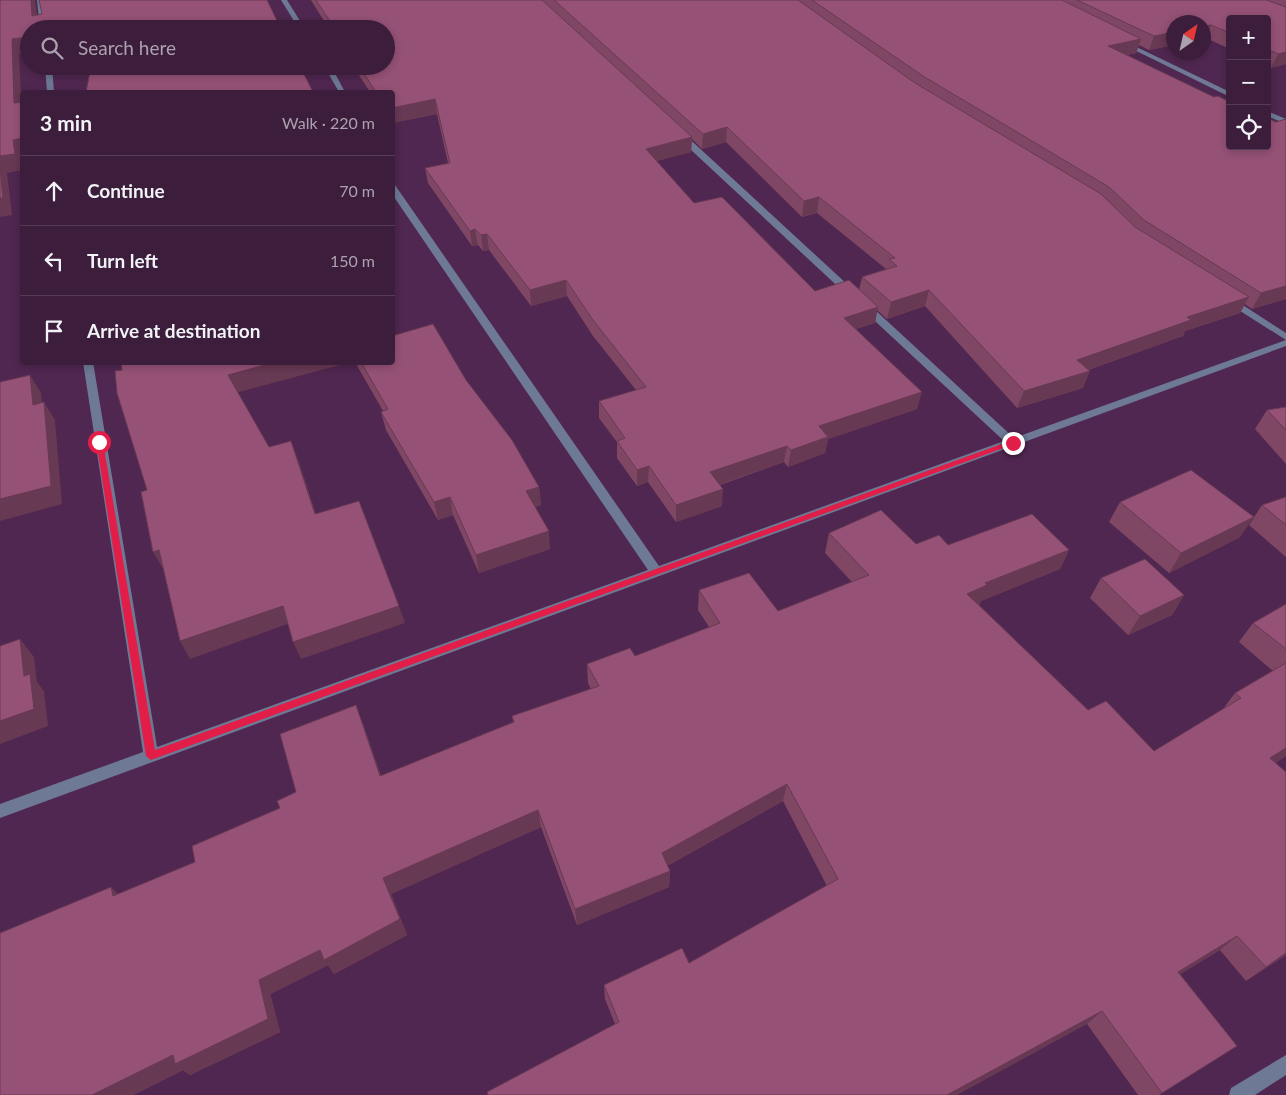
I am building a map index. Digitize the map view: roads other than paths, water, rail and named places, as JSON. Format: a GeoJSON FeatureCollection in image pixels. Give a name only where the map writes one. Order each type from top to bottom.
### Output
{"type":"FeatureCollection","features":[{"type":"Feature","properties":{"kind":"street"},"geometry":{"type":"LineString","coordinates":[[40,0],[42,20]]}},
{"type":"Feature","properties":{"kind":"street"},"geometry":{"type":"LineString","coordinates":[[284,0],[296,20]]}},
{"type":"Feature","properties":{"kind":"street"},"geometry":{"type":"LineString","coordinates":[[1116,39],[1226,93]]}},
{"type":"Feature","properties":{"kind":"street"},"geometry":{"type":"LineString","coordinates":[[49,75],[51,90]]}},
{"type":"Feature","properties":{"kind":"street"},"geometry":{"type":"LineString","coordinates":[[332,75],[341,90]]}},
{"type":"Feature","properties":{"kind":"street"},"geometry":{"type":"LineString","coordinates":[[1271,115],[1286,122]]}},
{"type":"Feature","properties":{"kind":"street"},"geometry":{"type":"LineString","coordinates":[[673,128],[1013,443]]}},
{"type":"Feature","properties":{"kind":"street"},"geometry":{"type":"LineString","coordinates":[[395,191],[656,571]]}},
{"type":"Feature","properties":{"kind":"street"},"geometry":{"type":"LineString","coordinates":[[1222,296],[1286,337]]}},
{"type":"Feature","properties":{"kind":"street"},"geometry":{"type":"LineString","coordinates":[[0,811],[1286,343]]}},
{"type":"Feature","properties":{"kind":"street"},"geometry":{"type":"LineString","coordinates":[[88,365],[151,756]]}},
{"type":"Feature","properties":{"kind":"street"},"geometry":{"type":"LineString","coordinates":[[1238,1095],[1286,1064]]}}]}
